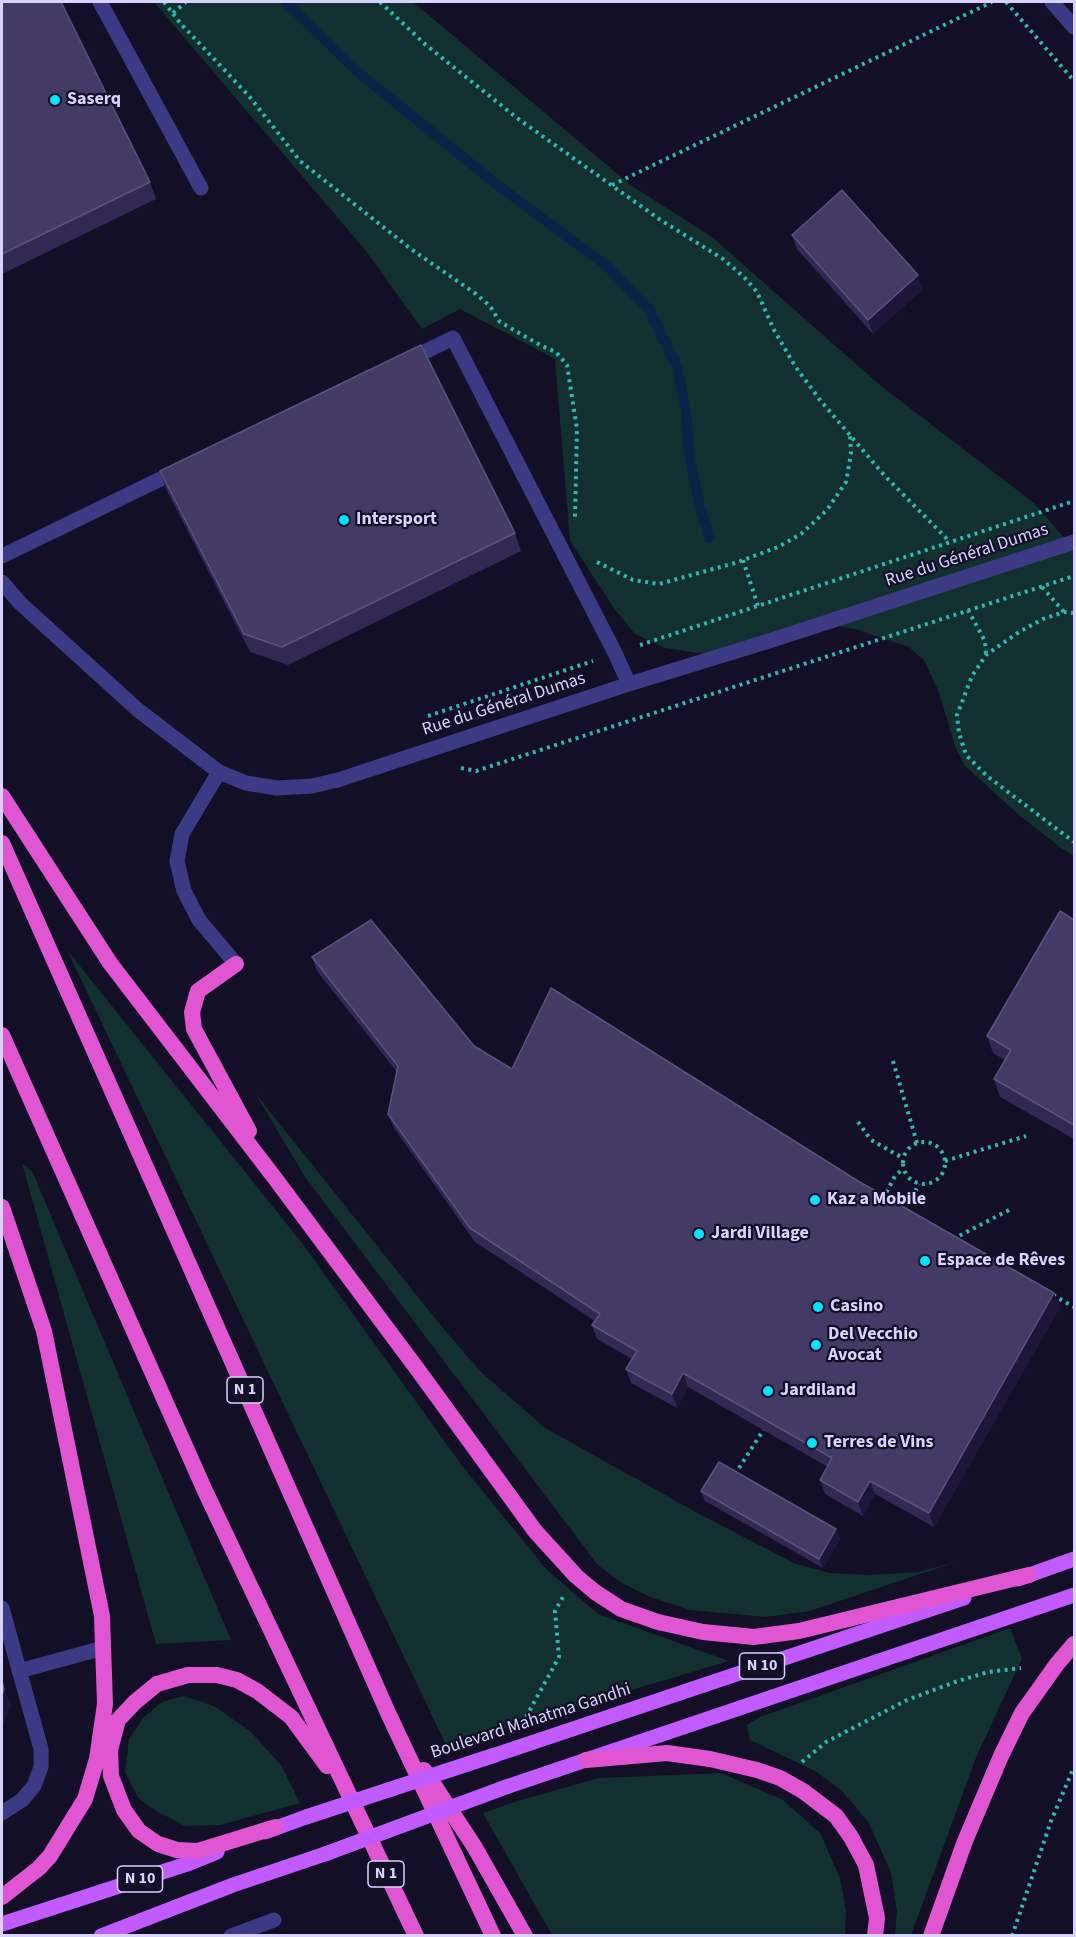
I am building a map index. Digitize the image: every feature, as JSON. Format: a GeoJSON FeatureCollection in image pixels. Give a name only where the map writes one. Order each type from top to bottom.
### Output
{"type":"FeatureCollection","features":[{"type":"Feature","properties":{"kind":"highway"},"geometry":{"type":"LineString","coordinates":[[2,796],[110,963],[274,1177],[418,1370],[534,1531],[576,1576],[595,1592],[621,1609],[658,1622],[703,1632],[754,1637],[799,1630],[1029,1575]]}},
{"type":"Feature","properties":{"kind":"highway","name":"N 1"},"geometry":{"type":"LineString","coordinates":[[2,843],[389,1715],[493,1935]]}},
{"type":"Feature","properties":{"kind":"highway"},"geometry":{"type":"LineString","coordinates":[[236,964],[198,991],[192,1012],[194,1029],[274,1177]]}},
{"type":"Feature","properties":{"kind":"highway","name":"N 1"},"geometry":{"type":"LineString","coordinates":[[2,1035],[206,1493],[416,1935]]}},
{"type":"Feature","properties":{"kind":"highway"},"geometry":{"type":"LineString","coordinates":[[2,1207],[44,1331],[102,1616],[105,1704],[97,1759],[86,1799],[50,1856],[32,1874],[2,1897]]}},
{"type":"Feature","properties":{"kind":"highway"},"geometry":{"type":"LineString","coordinates":[[931,1935],[965,1841],[1022,1713],[1056,1664],[1074,1644]]}},
{"type":"Feature","properties":{"kind":"highway"},"geometry":{"type":"LineString","coordinates":[[276,1827],[198,1851],[186,1852],[158,1844],[139,1831],[124,1810],[111,1776],[110,1750],[118,1720],[157,1684],[188,1675],[217,1675],[237,1680],[257,1691],[291,1718],[328,1768],[344,1799],[357,1812]]}},
{"type":"Feature","properties":{"kind":"highway"},"geometry":{"type":"LineString","coordinates":[[389,1715],[474,1846],[525,1935]]}},
{"type":"Feature","properties":{"kind":"highway"},"geometry":{"type":"LineString","coordinates":[[586,1760],[667,1753],[710,1759],[780,1778],[819,1801],[836,1816],[851,1837],[866,1865],[877,1918],[875,1935]]}},
{"type":"Feature","properties":{"kind":"main road","name":"Boulevard Mahatma Gandhi"},"geometry":{"type":"LineString","coordinates":[[2,1924],[190,1863],[276,1827],[1074,1559]]}},
{"type":"Feature","properties":{"kind":"main road","name":"N 10"},"geometry":{"type":"LineString","coordinates":[[101,1935],[233,1884],[324,1854],[506,1786],[1074,1595]]}},
{"type":"Feature","properties":{"kind":"street"},"geometry":{"type":"LineString","coordinates":[[100,2],[201,188]]}},
{"type":"Feature","properties":{"kind":"street"},"geometry":{"type":"LineString","coordinates":[[1052,2],[1074,27]]}},
{"type":"Feature","properties":{"kind":"street"},"geometry":{"type":"LineString","coordinates":[[389,369],[453,338],[615,653],[628,684]]}},
{"type":"Feature","properties":{"kind":"street"},"geometry":{"type":"LineString","coordinates":[[2,556],[195,462]]}},
{"type":"Feature","properties":{"kind":"street","name":"Rue du Général Dumas"},"geometry":{"type":"LineString","coordinates":[[2,582],[20,603],[138,710],[219,772],[246,783],[277,788],[312,786],[338,780],[628,684],[769,641],[1074,542]]}},
{"type":"Feature","properties":{"kind":"street"},"geometry":{"type":"LineString","coordinates":[[219,772],[182,834],[177,861],[184,891],[199,920],[236,964]]}},
{"type":"Feature","properties":{"kind":"street"},"geometry":{"type":"LineString","coordinates":[[2,1608],[41,1749],[41,1767],[34,1786],[22,1800],[2,1813]]}},
{"type":"Feature","properties":{"kind":"street"},"geometry":{"type":"LineString","coordinates":[[20,1671],[103,1648]]}},
{"type":"Feature","properties":{"kind":"street"},"geometry":{"type":"LineString","coordinates":[[231,1935],[274,1920]]}},
{"type":"Feature","properties":{"kind":"path"},"geometry":{"type":"LineString","coordinates":[[164,2],[181,24],[249,96],[300,161],[411,249],[476,294],[490,306],[500,322],[556,352],[567,365],[577,429],[575,518]]}},
{"type":"Feature","properties":{"kind":"path"},"geometry":{"type":"LineString","coordinates":[[173,13],[186,2]]}},
{"type":"Feature","properties":{"kind":"path"},"geometry":{"type":"LineString","coordinates":[[380,2],[426,45],[517,118],[611,185],[723,259],[744,277],[757,292],[774,330],[795,366],[820,400],[884,475],[950,542]]}},
{"type":"Feature","properties":{"kind":"path"},"geometry":{"type":"LineString","coordinates":[[611,185],[992,2]]}},
{"type":"Feature","properties":{"kind":"path"},"geometry":{"type":"LineString","coordinates":[[1006,2],[1074,81]]}},
{"type":"Feature","properties":{"kind":"path"},"geometry":{"type":"LineString","coordinates":[[592,559],[633,580],[659,584],[743,561],[778,547],[801,534],[827,510],[846,482],[851,454],[850,435]]}},
{"type":"Feature","properties":{"kind":"path"},"geometry":{"type":"LineString","coordinates":[[428,716],[1074,501]]}},
{"type":"Feature","properties":{"kind":"path"},"geometry":{"type":"LineString","coordinates":[[743,561],[758,606]]}},
{"type":"Feature","properties":{"kind":"path"},"geometry":{"type":"LineString","coordinates":[[438,747],[460,767],[476,771],[1074,576]]}},
{"type":"Feature","properties":{"kind":"path"},"geometry":{"type":"LineString","coordinates":[[1042,587],[1064,612]]}},
{"type":"Feature","properties":{"kind":"path"},"geometry":{"type":"LineString","coordinates":[[968,610],[985,641],[986,655]]}},
{"type":"Feature","properties":{"kind":"path"},"geometry":{"type":"LineString","coordinates":[[1074,613],[1064,612],[1043,619],[1019,632],[986,655],[972,676],[957,715],[958,733],[966,755],[987,776],[1074,842]]}},
{"type":"Feature","properties":{"kind":"path"},"geometry":{"type":"LineString","coordinates":[[893,1061],[917,1143]]}},
{"type":"Feature","properties":{"kind":"path"},"geometry":{"type":"LineString","coordinates":[[858,1122],[871,1140],[903,1158]]}},
{"type":"Feature","properties":{"kind":"path"},"geometry":{"type":"LineString","coordinates":[[945,1161],[1026,1136]]}},
{"type":"Feature","properties":{"kind":"path"},"geometry":{"type":"LineString","coordinates":[[917,1143],[934,1144],[943,1154],[945,1161],[945,1167],[938,1179],[926,1184],[918,1184],[906,1175],[903,1169],[903,1158],[908,1149],[917,1143]]}},
{"type":"Feature","properties":{"kind":"path"},"geometry":{"type":"LineString","coordinates":[[879,1205],[895,1176],[903,1169]]}},
{"type":"Feature","properties":{"kind":"path"},"geometry":{"type":"LineString","coordinates":[[901,1217],[918,1184]]}},
{"type":"Feature","properties":{"kind":"path"},"geometry":{"type":"LineString","coordinates":[[952,1239],[1011,1209]]}},
{"type":"Feature","properties":{"kind":"path"},"geometry":{"type":"LineString","coordinates":[[905,1211],[914,1217]]}},
{"type":"Feature","properties":{"kind":"path"},"geometry":{"type":"LineString","coordinates":[[943,1234],[963,1245]]}},
{"type":"Feature","properties":{"kind":"path"},"geometry":{"type":"LineString","coordinates":[[1044,1290],[1074,1307]]}},
{"type":"Feature","properties":{"kind":"path"},"geometry":{"type":"LineString","coordinates":[[739,1468],[764,1430]]}},
{"type":"Feature","properties":{"kind":"path"},"geometry":{"type":"LineString","coordinates":[[501,1753],[559,1657],[555,1611],[576,1576]]}},
{"type":"Feature","properties":{"kind":"path"},"geometry":{"type":"LineString","coordinates":[[780,1778],[826,1742],[907,1700],[988,1672],[1056,1664]]}},
{"type":"Feature","properties":{"kind":"path"},"geometry":{"type":"LineString","coordinates":[[1012,1935],[1051,1821],[1074,1767]]}},
{"type":"Feature","properties":{"kind":"green space"},"geometry":{"type":"Polygon","coordinates":[[[154,2],[413,2],[632,186],[712,237],[881,386],[1034,503],[1074,549],[1074,856],[1019,815],[965,766],[956,749],[938,690],[924,660],[909,647],[855,629],[833,625],[725,650],[699,653],[665,648],[635,634],[616,611],[570,541],[555,359],[460,309],[422,329],[366,251],[154,2]]]}},
{"type":"Feature","properties":{"kind":"green space"},"geometry":{"type":"Polygon","coordinates":[[[67,950],[302,1243],[463,1467],[547,1570],[598,1614],[729,1661],[446,1745],[67,950]]]}},
{"type":"Feature","properties":{"kind":"green space"},"geometry":{"type":"Polygon","coordinates":[[[255,1093],[442,1327],[481,1372],[545,1428],[703,1516],[796,1564],[830,1573],[869,1575],[919,1572],[959,1561],[810,1611],[765,1617],[690,1610],[650,1597],[620,1582],[597,1564],[305,1177],[255,1093]]]}},
{"type":"Feature","properties":{"kind":"green space"},"geometry":{"type":"Polygon","coordinates":[[[22,1163],[32,1171],[231,1640],[156,1644],[22,1163]]]}},
{"type":"Feature","properties":{"kind":"green space"},"geometry":{"type":"Polygon","coordinates":[[[1010,1628],[1022,1659],[977,1755],[911,1935],[895,1935],[897,1912],[891,1873],[869,1823],[841,1790],[815,1771],[750,1740],[747,1725],[760,1717],[1010,1628]]]}},
{"type":"Feature","properties":{"kind":"green space"},"geometry":{"type":"Polygon","coordinates":[[[184,1696],[214,1706],[250,1731],[281,1765],[300,1803],[220,1825],[185,1826],[138,1798],[125,1772],[129,1739],[144,1717],[162,1702],[184,1696]]]}},
{"type":"Feature","properties":{"kind":"green space"},"geometry":{"type":"Polygon","coordinates":[[[721,1773],[783,1800],[820,1833],[840,1878],[846,1911],[845,1935],[552,1935],[483,1813],[599,1778],[721,1773]]]}},
{"type":"Feature","properties":{"kind":"building","name":"Saserq"},"geometry":{"type":"Polygon","coordinates":[[[2,2],[61,2],[150,182],[2,254],[2,2]]]}},
{"type":"Feature","properties":{"kind":"building"},"geometry":{"type":"Polygon","coordinates":[[[842,190],[918,275],[868,320],[792,235],[842,190]]]}},
{"type":"Feature","properties":{"kind":"building","name":"Intersport"},"geometry":{"type":"Polygon","coordinates":[[[421,345],[515,533],[282,647],[244,634],[160,471],[421,345]]]}},
{"type":"Feature","properties":{"kind":"building"},"geometry":{"type":"Polygon","coordinates":[[[1060,911],[1074,920],[1074,1125],[994,1079],[1011,1050],[987,1036],[1060,911]]]}},
{"type":"Feature","properties":{"kind":"building","name":"Jardi Village"},"geometry":{"type":"Polygon","coordinates":[[[371,920],[474,1046],[512,1069],[551,988],[858,1181],[1054,1293],[929,1513],[870,1481],[858,1502],[820,1480],[832,1458],[683,1373],[672,1394],[626,1369],[637,1351],[592,1325],[600,1314],[470,1228],[388,1114],[398,1066],[312,957],[371,920]]]}},
{"type":"Feature","properties":{"kind":"building"},"geometry":{"type":"Polygon","coordinates":[[[719,1462],[836,1529],[819,1559],[701,1491],[719,1462]]]}},
{"type":"Feature","properties":{"kind":"waterway"},"geometry":{"type":"LineString","coordinates":[[286,2],[359,73],[500,187],[607,266],[650,311],[677,367],[686,411],[689,455],[709,538]]}},
{"type":"Feature","properties":{"kind":"place","name":"Saserq"},"geometry":{"type":"Point","coordinates":[55,100]}},
{"type":"Feature","properties":{"kind":"place","name":"Intersport"},"geometry":{"type":"Point","coordinates":[344,520]}},
{"type":"Feature","properties":{"kind":"place","name":"Kaz a Mobile"},"geometry":{"type":"Point","coordinates":[815,1200]}},
{"type":"Feature","properties":{"kind":"place","name":"Jardi Village"},"geometry":{"type":"Point","coordinates":[699,1234]}},
{"type":"Feature","properties":{"kind":"place","name":"Espace de Rêves"},"geometry":{"type":"Point","coordinates":[925,1261]}},
{"type":"Feature","properties":{"kind":"place","name":"Casino"},"geometry":{"type":"Point","coordinates":[818,1307]}},
{"type":"Feature","properties":{"kind":"place","name":"Del Vecchio Avocat"},"geometry":{"type":"Point","coordinates":[816,1345]}},
{"type":"Feature","properties":{"kind":"place","name":"Jardiland"},"geometry":{"type":"Point","coordinates":[768,1391]}},
{"type":"Feature","properties":{"kind":"place","name":"Terres de Vins"},"geometry":{"type":"Point","coordinates":[812,1443]}}]}
